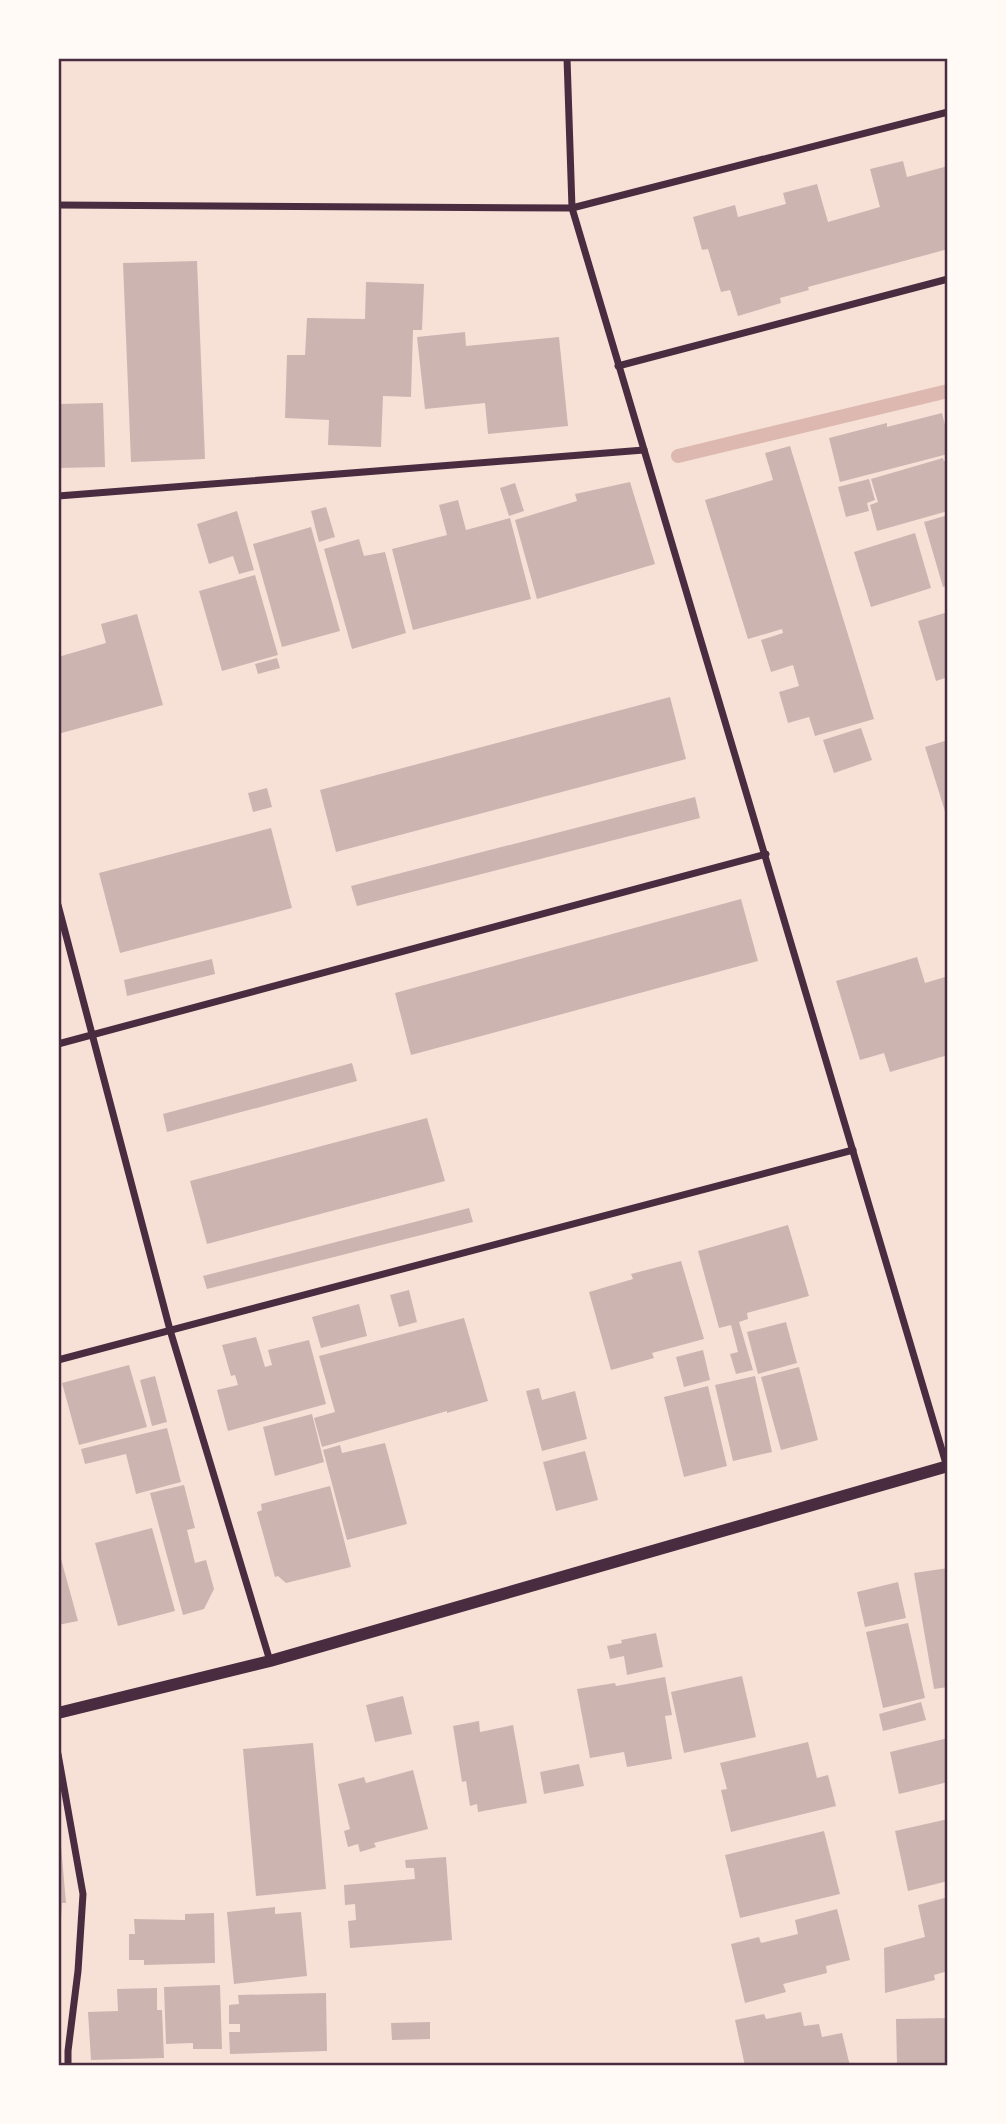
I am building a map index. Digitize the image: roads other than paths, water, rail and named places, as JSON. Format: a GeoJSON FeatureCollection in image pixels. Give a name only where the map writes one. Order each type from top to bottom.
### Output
{"type":"FeatureCollection","features":[{"type":"Feature","properties":{"kind":"street"},"geometry":{"type":"LineString","coordinates":[[58,1713],[270,1661],[948,1467],[572,208],[567,58]]}},
{"type":"Feature","properties":{"kind":"street"},"geometry":{"type":"LineString","coordinates":[[58,205],[572,208],[948,112]]}},
{"type":"Feature","properties":{"kind":"street"},"geometry":{"type":"LineString","coordinates":[[618,366],[948,279]]}},
{"type":"Feature","properties":{"kind":"street"},"geometry":{"type":"LineString","coordinates":[[58,496],[644,450]]}},
{"type":"Feature","properties":{"kind":"street"},"geometry":{"type":"LineString","coordinates":[[58,1044],[766,854]]}},
{"type":"Feature","properties":{"kind":"street"},"geometry":{"type":"LineString","coordinates":[[58,905],[170,1330],[270,1661]]}},
{"type":"Feature","properties":{"kind":"street"},"geometry":{"type":"LineString","coordinates":[[58,1360],[853,1150]]}},
{"type":"Feature","properties":{"kind":"street"},"geometry":{"type":"LineString","coordinates":[[58,1754],[83,1894],[68,2066]]}},
{"type":"Feature","properties":{"kind":"waterway"},"geometry":{"type":"LineString","coordinates":[[678,456],[948,391]]}}]}
